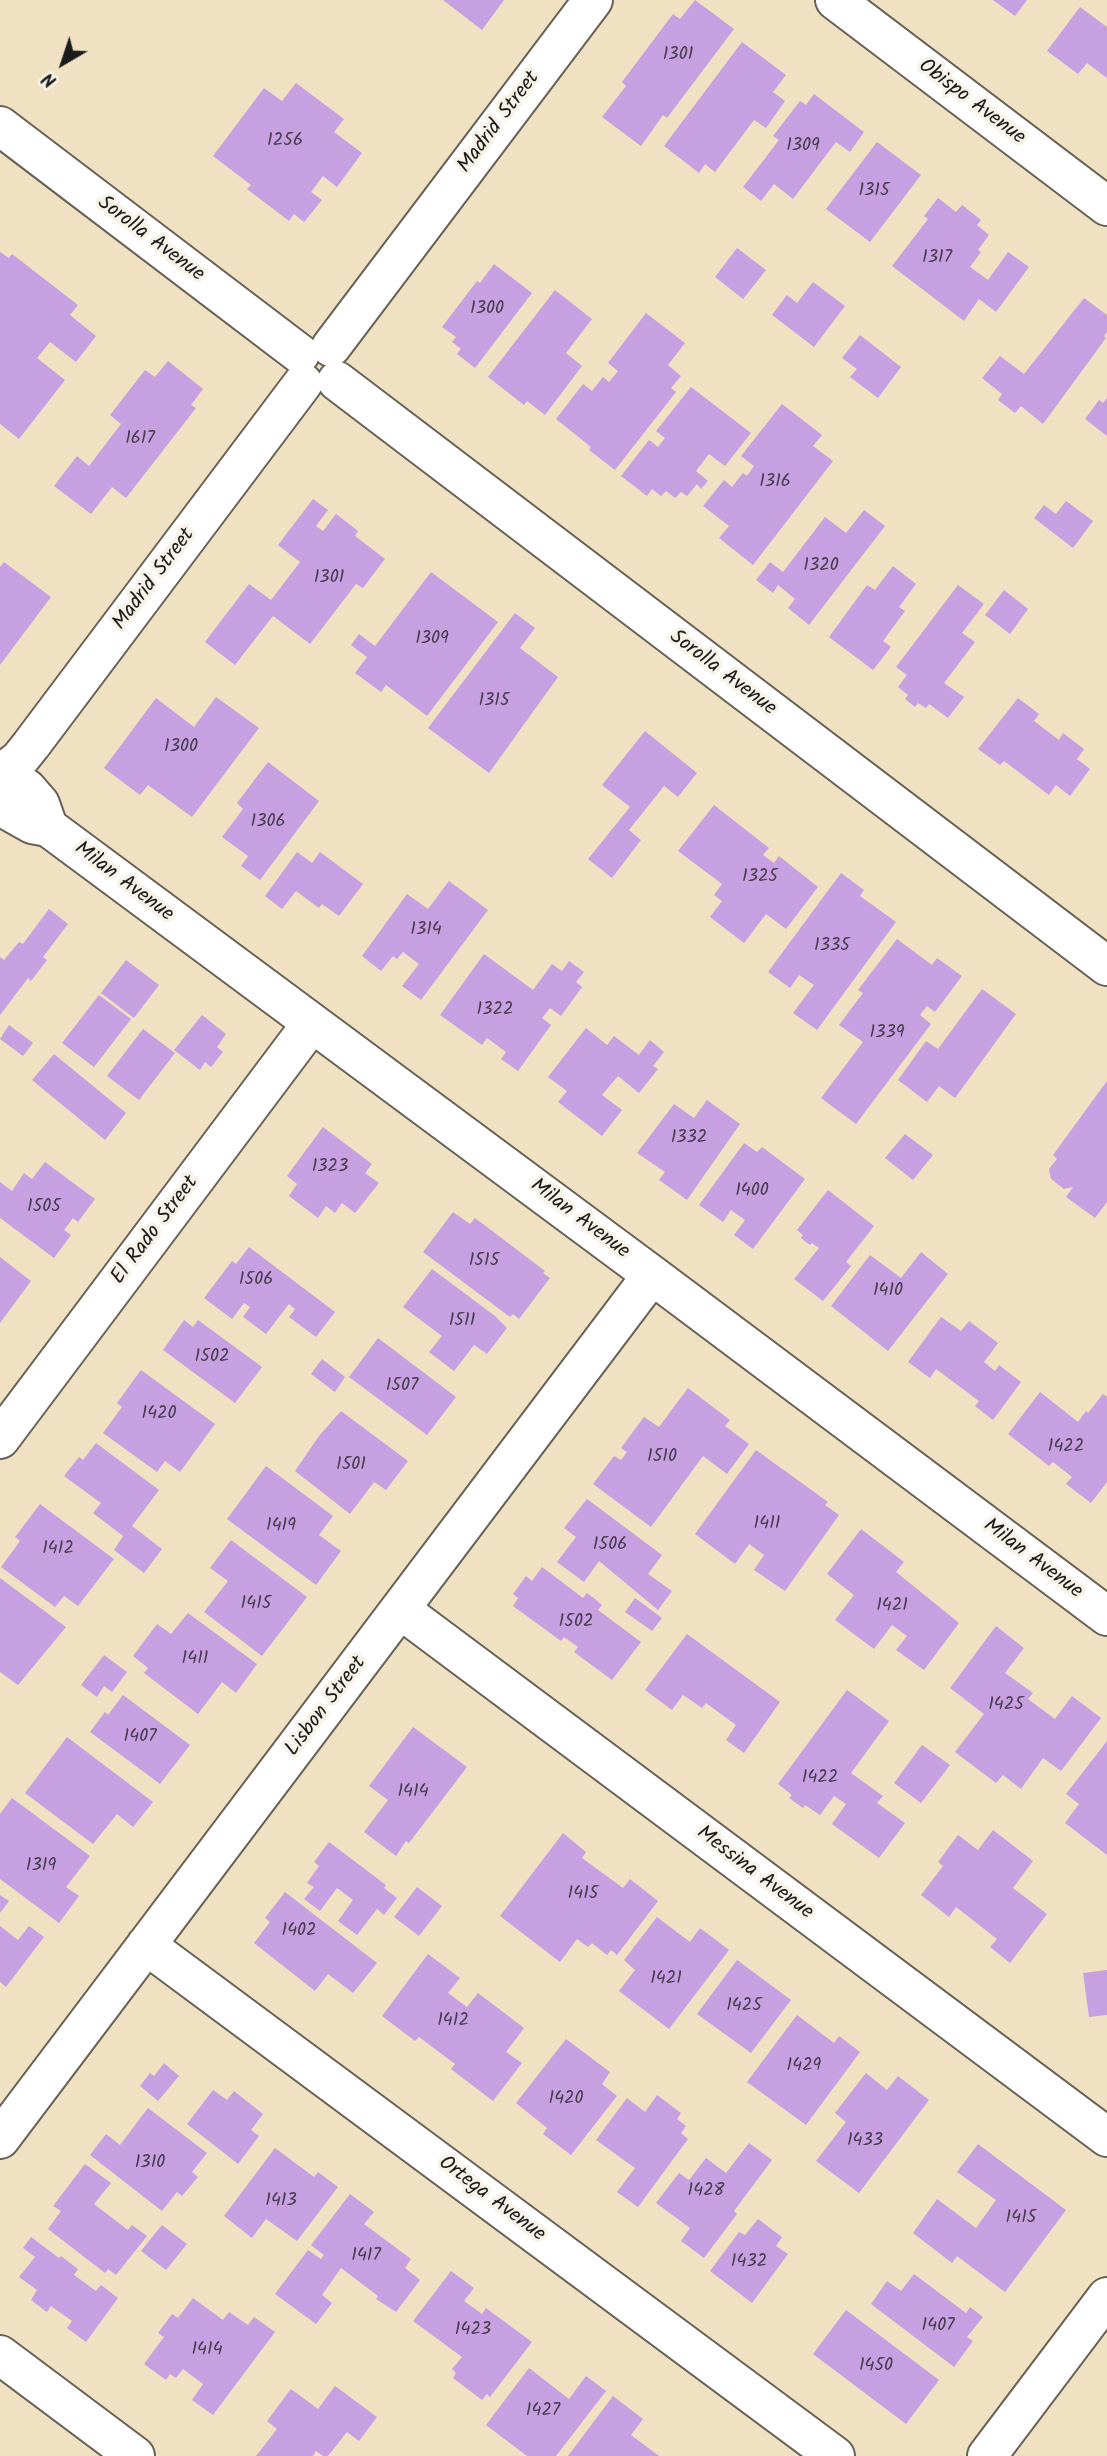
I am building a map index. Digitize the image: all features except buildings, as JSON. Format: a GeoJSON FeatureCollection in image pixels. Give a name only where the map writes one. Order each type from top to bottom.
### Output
{"type":"FeatureCollection","features":[{"type":"Feature","properties":{"kind":"street","name":"Madrid Street"},"geometry":{"type":"LineString","coordinates":[[1,784],[593,0]]}},
{"type":"Feature","properties":{"kind":"street","name":"Obispo Avenue"},"geometry":{"type":"LineString","coordinates":[[835,0],[1107,206]]}},
{"type":"Feature","properties":{"kind":"street","name":"Sorolla Avenue"},"geometry":{"type":"LineString","coordinates":[[0,126],[1107,966]]}},
{"type":"Feature","properties":{"kind":"street","name":"Milan Avenue"},"geometry":{"type":"LineString","coordinates":[[1,784],[27,789],[40,804],[48,827],[1107,1616]]}},
{"type":"Feature","properties":{"kind":"street","name":"El Rado Street"},"geometry":{"type":"LineString","coordinates":[[0,1439],[312,1023]]}},
{"type":"Feature","properties":{"kind":"street","name":"Lisbon Street"},"geometry":{"type":"LineString","coordinates":[[0,2139],[652,1275]]}},
{"type":"Feature","properties":{"kind":"street","name":"Messina Avenue"},"geometry":{"type":"LineString","coordinates":[[401,1610],[1107,2137]]}},
{"type":"Feature","properties":{"kind":"street","name":"Ortega Avenue"},"geometry":{"type":"LineString","coordinates":[[146,1945],[835,2456]]}},
{"type":"Feature","properties":{"kind":"street"},"geometry":{"type":"LineString","coordinates":[[987,2456],[1107,2297]]}},
{"type":"Feature","properties":{"kind":"street"},"geometry":{"type":"LineString","coordinates":[[0,2355],[135,2456]]}}]}
